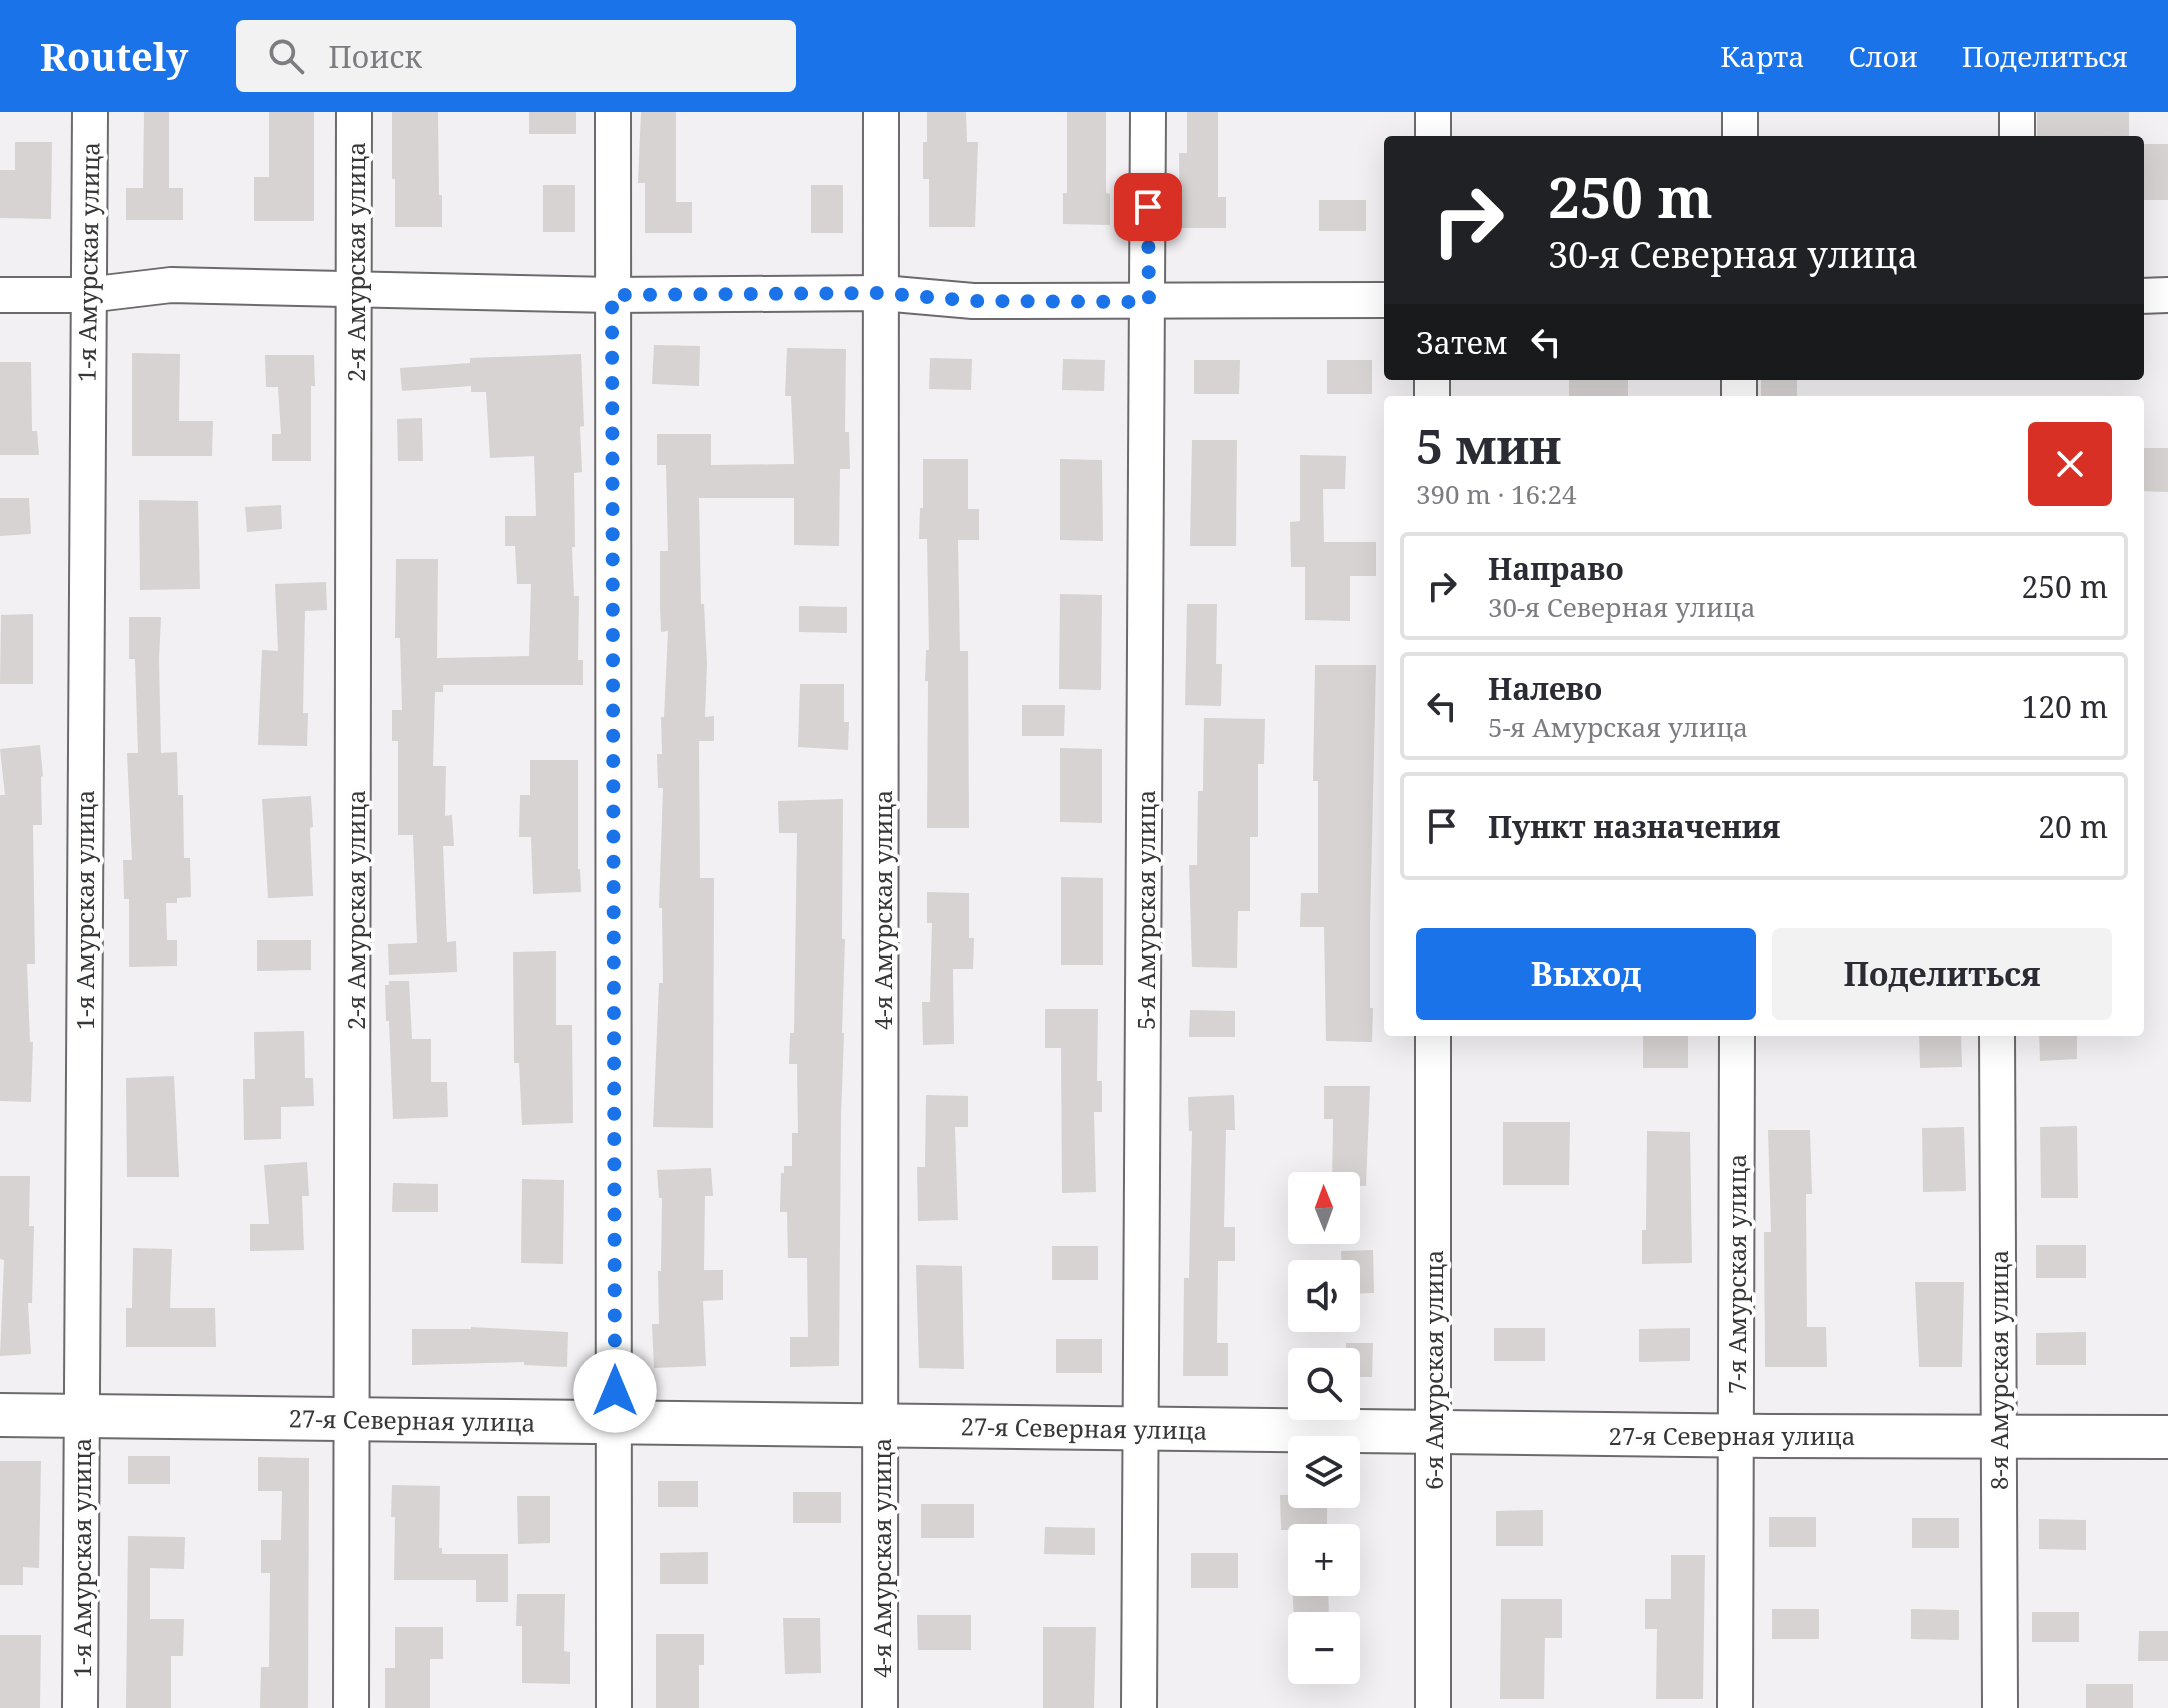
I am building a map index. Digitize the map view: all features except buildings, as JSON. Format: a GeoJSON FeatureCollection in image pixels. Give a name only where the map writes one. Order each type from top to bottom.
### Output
{"type":"FeatureCollection","features":[{"type":"Feature","properties":{"kind":"street","name":"1-я Амурская улица"},"geometry":{"type":"LineString","coordinates":[[80,1708],[90,112]]}},
{"type":"Feature","properties":{"kind":"street","name":"2-я Амурская улица"},"geometry":{"type":"LineString","coordinates":[[351,1708],[354,1419],[354,112]]}},
{"type":"Feature","properties":{"kind":"street"},"geometry":{"type":"LineString","coordinates":[[613,112],[614,1708]]}},
{"type":"Feature","properties":{"kind":"street","name":"4-я Амурская улица"},"geometry":{"type":"LineString","coordinates":[[880,1708],[881,112]]}},
{"type":"Feature","properties":{"kind":"street","name":"5-я Амурская улица"},"geometry":{"type":"LineString","coordinates":[[1139,1708],[1148,112]]}},
{"type":"Feature","properties":{"kind":"street"},"geometry":{"type":"LineString","coordinates":[[1433,112],[1433,136]]}},
{"type":"Feature","properties":{"kind":"street"},"geometry":{"type":"LineString","coordinates":[[1740,112],[1740,136]]}},
{"type":"Feature","properties":{"kind":"street"},"geometry":{"type":"LineString","coordinates":[[2017,112],[2017,136]]}},
{"type":"Feature","properties":{"kind":"street"},"geometry":{"type":"LineString","coordinates":[[0,295],[87,295],[171,285],[612,295],[882,293],[973,301],[1384,300]]}},
{"type":"Feature","properties":{"kind":"street"},"geometry":{"type":"LineString","coordinates":[[2144,296],[2168,295]]}},
{"type":"Feature","properties":{"kind":"street","name":"6-я Амурская улица"},"geometry":{"type":"LineString","coordinates":[[1433,1036],[1433,1708]]}},
{"type":"Feature","properties":{"kind":"street","name":"7-я Амурская улица"},"geometry":{"type":"LineString","coordinates":[[1735,1708],[1737,1036]]}},
{"type":"Feature","properties":{"kind":"street","name":"8-я Амурская улица"},"geometry":{"type":"LineString","coordinates":[[1997,1036],[2000,1708]]}},
{"type":"Feature","properties":{"kind":"street","name":"27-я Северная улица"},"geometry":{"type":"LineString","coordinates":[[0,1415],[1433,1432],[2168,1437]]}},
{"type":"Feature","properties":{"kind":"route"},"geometry":{"type":"LineString","coordinates":[[615,1391],[612,295],[882,293],[973,301],[1149,302],[1148,207]]}}]}
